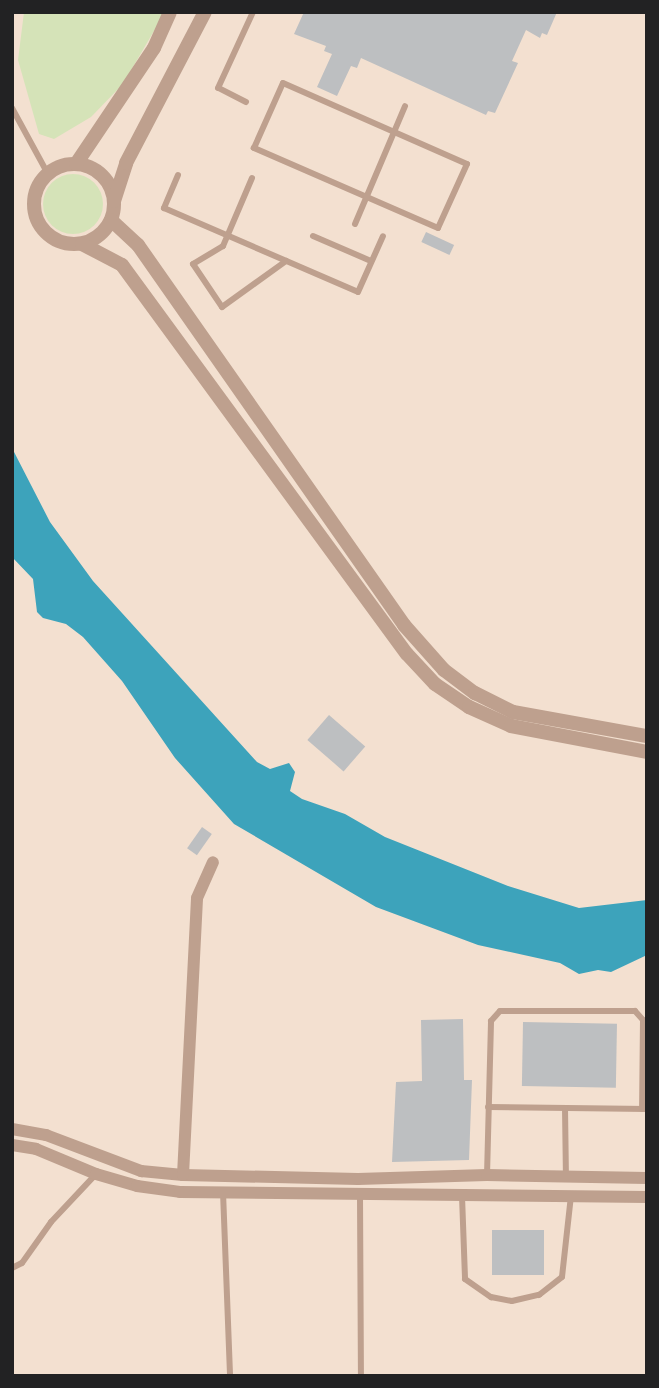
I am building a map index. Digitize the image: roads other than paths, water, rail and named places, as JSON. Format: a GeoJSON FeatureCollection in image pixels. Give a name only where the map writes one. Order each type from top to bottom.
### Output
{"type":"FeatureCollection","features":[{"type":"Feature","properties":{"kind":"street"},"geometry":{"type":"LineString","coordinates":[[76,164],[154,48],[170,12]]}},
{"type":"Feature","properties":{"kind":"street"},"geometry":{"type":"LineString","coordinates":[[114,203],[105,178],[89,167],[76,164],[63,166],[48,174],[34,196],[37,222],[53,239],[70,245],[82,244],[99,236],[111,220],[125,163],[205,12]]}},
{"type":"Feature","properties":{"kind":"street"},"geometry":{"type":"LineString","coordinates":[[111,220],[138,245],[404,625],[444,670],[464,686],[513,712],[647,736]]}},
{"type":"Feature","properties":{"kind":"street"},"geometry":{"type":"LineString","coordinates":[[82,244],[122,265],[407,654],[435,684],[469,707],[511,726],[647,752]]}},
{"type":"Feature","properties":{"kind":"street"},"geometry":{"type":"LineString","coordinates":[[183,1175],[197,898],[213,862]]}},
{"type":"Feature","properties":{"kind":"street"},"geometry":{"type":"LineString","coordinates":[[12,1129],[46,1135],[141,1171],[183,1175],[358,1180],[487,1175],[647,1178]]}},
{"type":"Feature","properties":{"kind":"street"},"geometry":{"type":"LineString","coordinates":[[12,1145],[36,1149],[96,1174],[159,1189],[360,1196],[415,1193],[647,1197]]}},
{"type":"Feature","properties":{"kind":"street"},"geometry":{"type":"LineString","coordinates":[[96,1174],[102,1158]]}},
{"type":"Feature","properties":{"kind":"street"},"geometry":{"type":"LineString","coordinates":[[487,1175],[487,1194]]}},
{"type":"Feature","properties":{"kind":"street"},"geometry":{"type":"LineString","coordinates":[[415,1193],[416,1179]]}},
{"type":"Feature","properties":{"kind":"street"},"geometry":{"type":"LineString","coordinates":[[358,1180],[360,1196]]}},
{"type":"Feature","properties":{"kind":"lane"},"geometry":{"type":"LineString","coordinates":[[246,102],[218,88],[253,12]]}},
{"type":"Feature","properties":{"kind":"lane"},"geometry":{"type":"LineString","coordinates":[[283,83],[467,164],[438,228],[366,197],[254,148],[283,83]]}},
{"type":"Feature","properties":{"kind":"lane"},"geometry":{"type":"LineString","coordinates":[[355,224],[405,106]]}},
{"type":"Feature","properties":{"kind":"lane"},"geometry":{"type":"LineString","coordinates":[[12,108],[48,174]]}},
{"type":"Feature","properties":{"kind":"lane"},"geometry":{"type":"LineString","coordinates":[[178,174],[164,208],[358,292],[383,236]]}},
{"type":"Feature","properties":{"kind":"lane"},"geometry":{"type":"LineString","coordinates":[[252,178],[223,246],[193,264],[222,307],[286,261]]}},
{"type":"Feature","properties":{"kind":"lane"},"geometry":{"type":"LineString","coordinates":[[313,236],[372,261]]}},
{"type":"Feature","properties":{"kind":"lane"},"geometry":{"type":"LineString","coordinates":[[487,1175],[488,1107],[494,1014],[500,1011],[635,1011],[643,1020],[645,1109],[488,1107]]}},
{"type":"Feature","properties":{"kind":"lane"},"geometry":{"type":"LineString","coordinates":[[565,1108],[566,1177]]}},
{"type":"Feature","properties":{"kind":"lane"},"geometry":{"type":"LineString","coordinates":[[12,1268],[22,1263],[51,1222],[96,1174]]}},
{"type":"Feature","properties":{"kind":"lane"},"geometry":{"type":"LineString","coordinates":[[222,1192],[230,1376]]}},
{"type":"Feature","properties":{"kind":"lane"},"geometry":{"type":"LineString","coordinates":[[462,1194],[465,1279],[491,1297],[512,1301],[539,1295],[562,1277],[571,1196]]}},
{"type":"Feature","properties":{"kind":"lane"},"geometry":{"type":"LineString","coordinates":[[360,1196],[361,1376]]}},
{"type":"Feature","properties":{"kind":"water"},"geometry":{"type":"Polygon","coordinates":[[[12,448],[50,522],[93,581],[257,762],[270,769],[289,763],[295,772],[290,791],[302,799],[345,814],[385,837],[508,886],[579,908],[647,900],[647,955],[611,972],[598,970],[579,974],[560,963],[478,945],[376,907],[234,824],[175,758],[122,681],[83,637],[66,624],[43,618],[37,612],[33,579],[12,557],[12,448]]]}}]}
